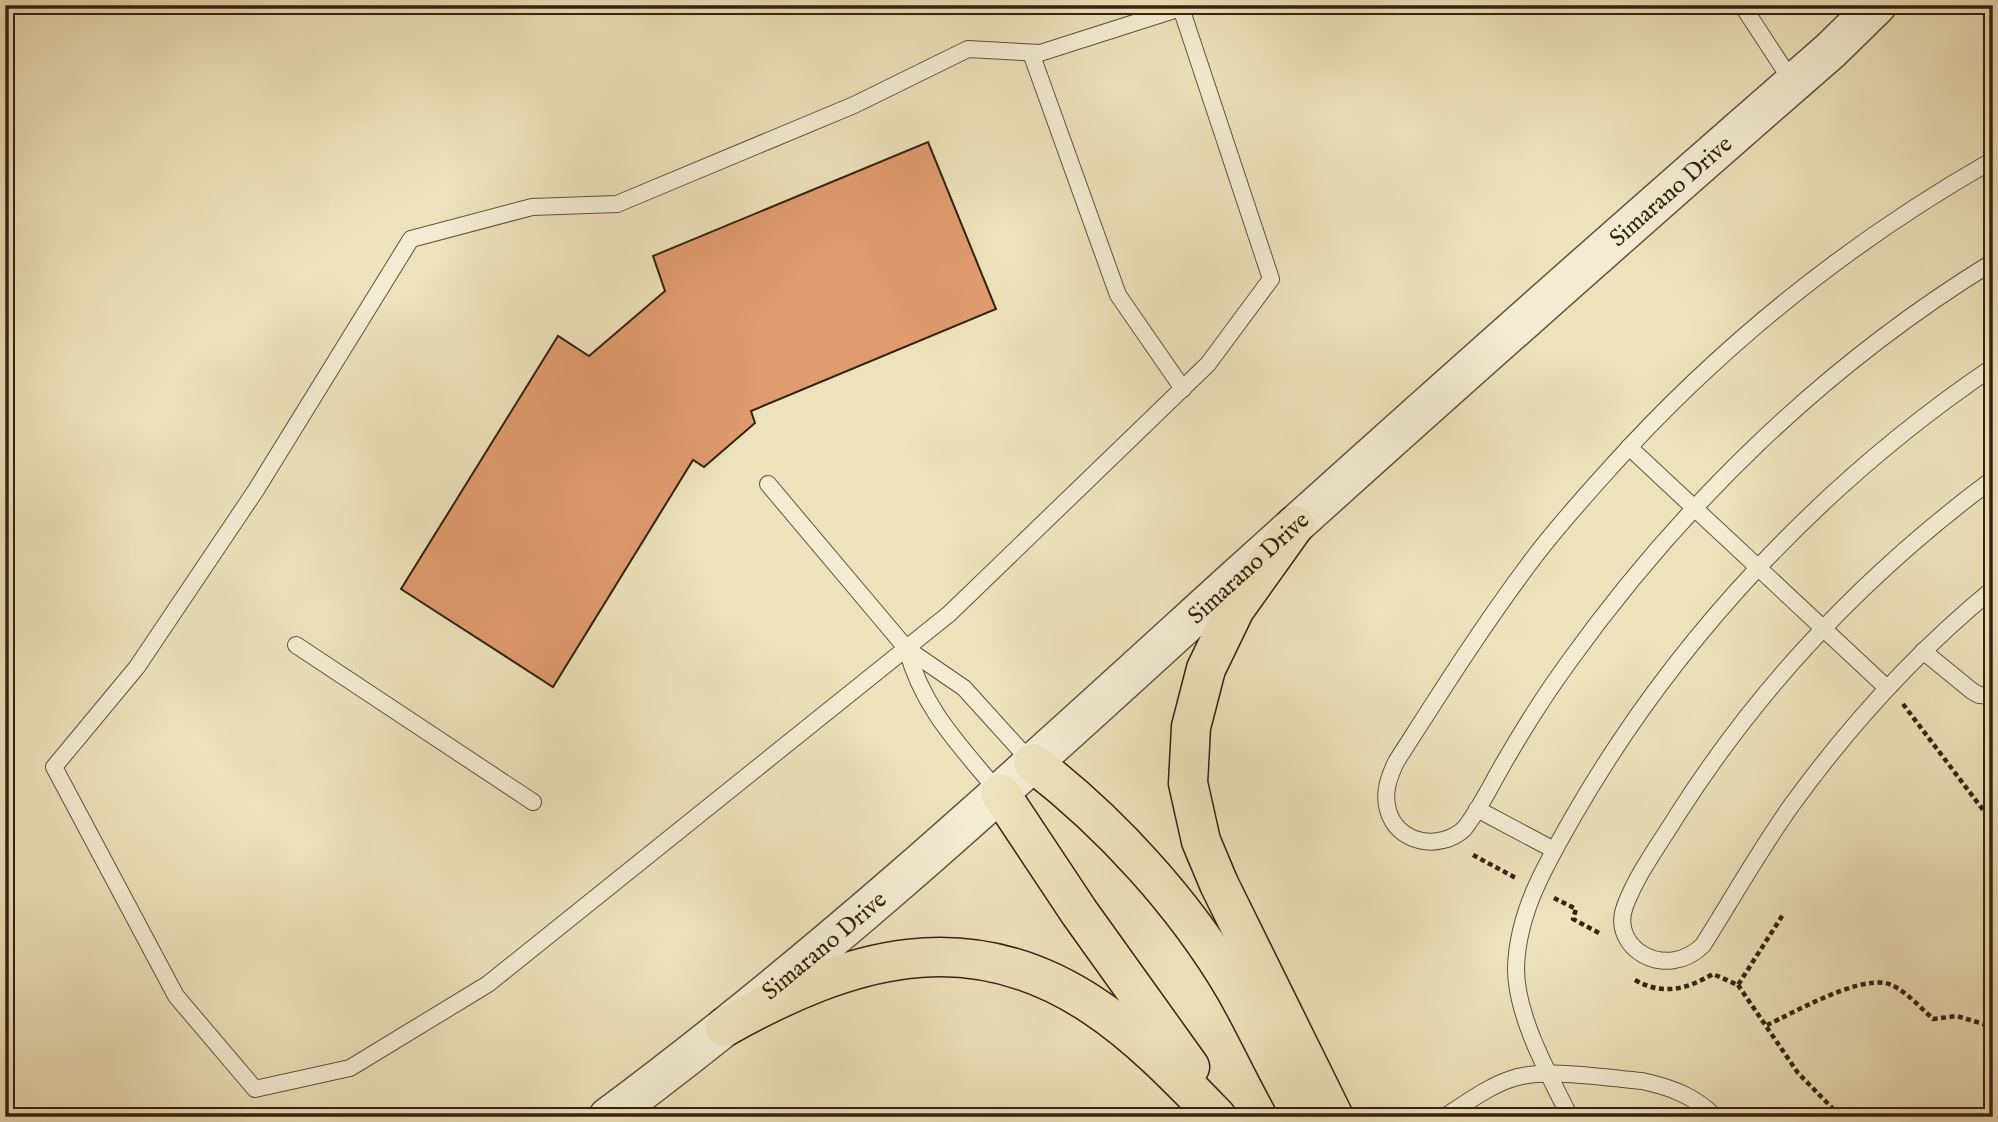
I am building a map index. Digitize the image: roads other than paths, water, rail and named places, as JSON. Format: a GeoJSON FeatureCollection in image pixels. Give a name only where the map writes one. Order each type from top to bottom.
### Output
{"type":"FeatureCollection","features":[{"type":"Feature","properties":{"kind":"highway"},"geometry":{"type":"LineString","coordinates":[[1295,525],[1240,600],[1209,660],[1199,689],[1191,727],[1188,783],[1198,831],[1219,884],[1334,1117]]}},
{"type":"Feature","properties":{"kind":"highway"},"geometry":{"type":"LineString","coordinates":[[1033,763],[1096,815],[1191,925],[1235,989],[1303,1117]]}},
{"type":"Feature","properties":{"kind":"highway"},"geometry":{"type":"LineString","coordinates":[[1000,793],[1079,912],[1226,1117]]}},
{"type":"Feature","properties":{"kind":"highway"},"geometry":{"type":"LineString","coordinates":[[725,1027],[776,999],[838,973],[878,963],[917,958],[951,956],[983,960],[1046,979],[1092,1005],[1156,1056],[1217,1117]]}},
{"type":"Feature","properties":{"kind":"street","name":"Simarano Drive"},"geometry":{"type":"LineString","coordinates":[[608,1117],[725,1027],[872,906],[1877,5]]}},
{"type":"Feature","properties":{"kind":"lane"},"geometry":{"type":"LineString","coordinates":[[1742,5],[1793,83]]}},
{"type":"Feature","properties":{"kind":"lane"},"geometry":{"type":"LineString","coordinates":[[1181,8],[1271,279],[1208,364],[949,614],[488,984],[350,1068],[255,1089],[176,996],[54,767],[138,667],[256,490],[411,239],[532,207],[617,204],[853,105],[968,49],[1031,53],[1040,53],[1181,8]]}},
{"type":"Feature","properties":{"kind":"lane"},"geometry":{"type":"LineString","coordinates":[[1031,53],[1118,295],[1183,390]]}},
{"type":"Feature","properties":{"kind":"lane"},"geometry":{"type":"LineString","coordinates":[[1993,160],[1911,208],[1820,273],[1733,344],[1629,447],[1530,563],[1458,666],[1396,762],[1389,778],[1386,802],[1390,817],[1402,831],[1415,839],[1432,842],[1449,839],[1464,829],[1544,697],[1613,602],[1694,508],[1754,447],[1833,377],[1909,319],[1993,262]]}},
{"type":"Feature","properties":{"kind":"lane"},"geometry":{"type":"LineString","coordinates":[[1570,1117],[1523,1008],[1516,970],[1524,917],[1554,850],[1602,769],[1651,697],[1706,628],[1759,568],[1818,508],[1885,448],[1965,386],[1993,368]]}},
{"type":"Feature","properties":{"kind":"lane"},"geometry":{"type":"LineString","coordinates":[[1629,447],[1887,688]]}},
{"type":"Feature","properties":{"kind":"lane"},"geometry":{"type":"LineString","coordinates":[[1993,479],[1914,541],[1823,629],[1770,689],[1725,746],[1684,804],[1629,898],[1622,917],[1627,935],[1638,951],[1654,960],[1671,962],[1689,957],[1703,945],[1750,867],[1835,749],[1887,688],[1993,589]]}},
{"type":"Feature","properties":{"kind":"lane"},"geometry":{"type":"LineString","coordinates":[[768,484],[907,649],[964,688],[1033,763]]}},
{"type":"Feature","properties":{"kind":"lane"},"geometry":{"type":"LineString","coordinates":[[296,645],[533,802]]}},
{"type":"Feature","properties":{"kind":"lane"},"geometry":{"type":"LineString","coordinates":[[907,649],[913,673],[927,701],[1000,793]]}},
{"type":"Feature","properties":{"kind":"lane"},"geometry":{"type":"LineString","coordinates":[[1923,652],[1972,691],[1979,695],[1993,696]]}},
{"type":"Feature","properties":{"kind":"lane"},"geometry":{"type":"LineString","coordinates":[[1477,809],[1554,850]]}},
{"type":"Feature","properties":{"kind":"lane"},"geometry":{"type":"LineString","coordinates":[[1444,1117],[1513,1078],[1536,1074],[1657,1084],[1688,1096],[1702,1104],[1715,1117]]}}]}
